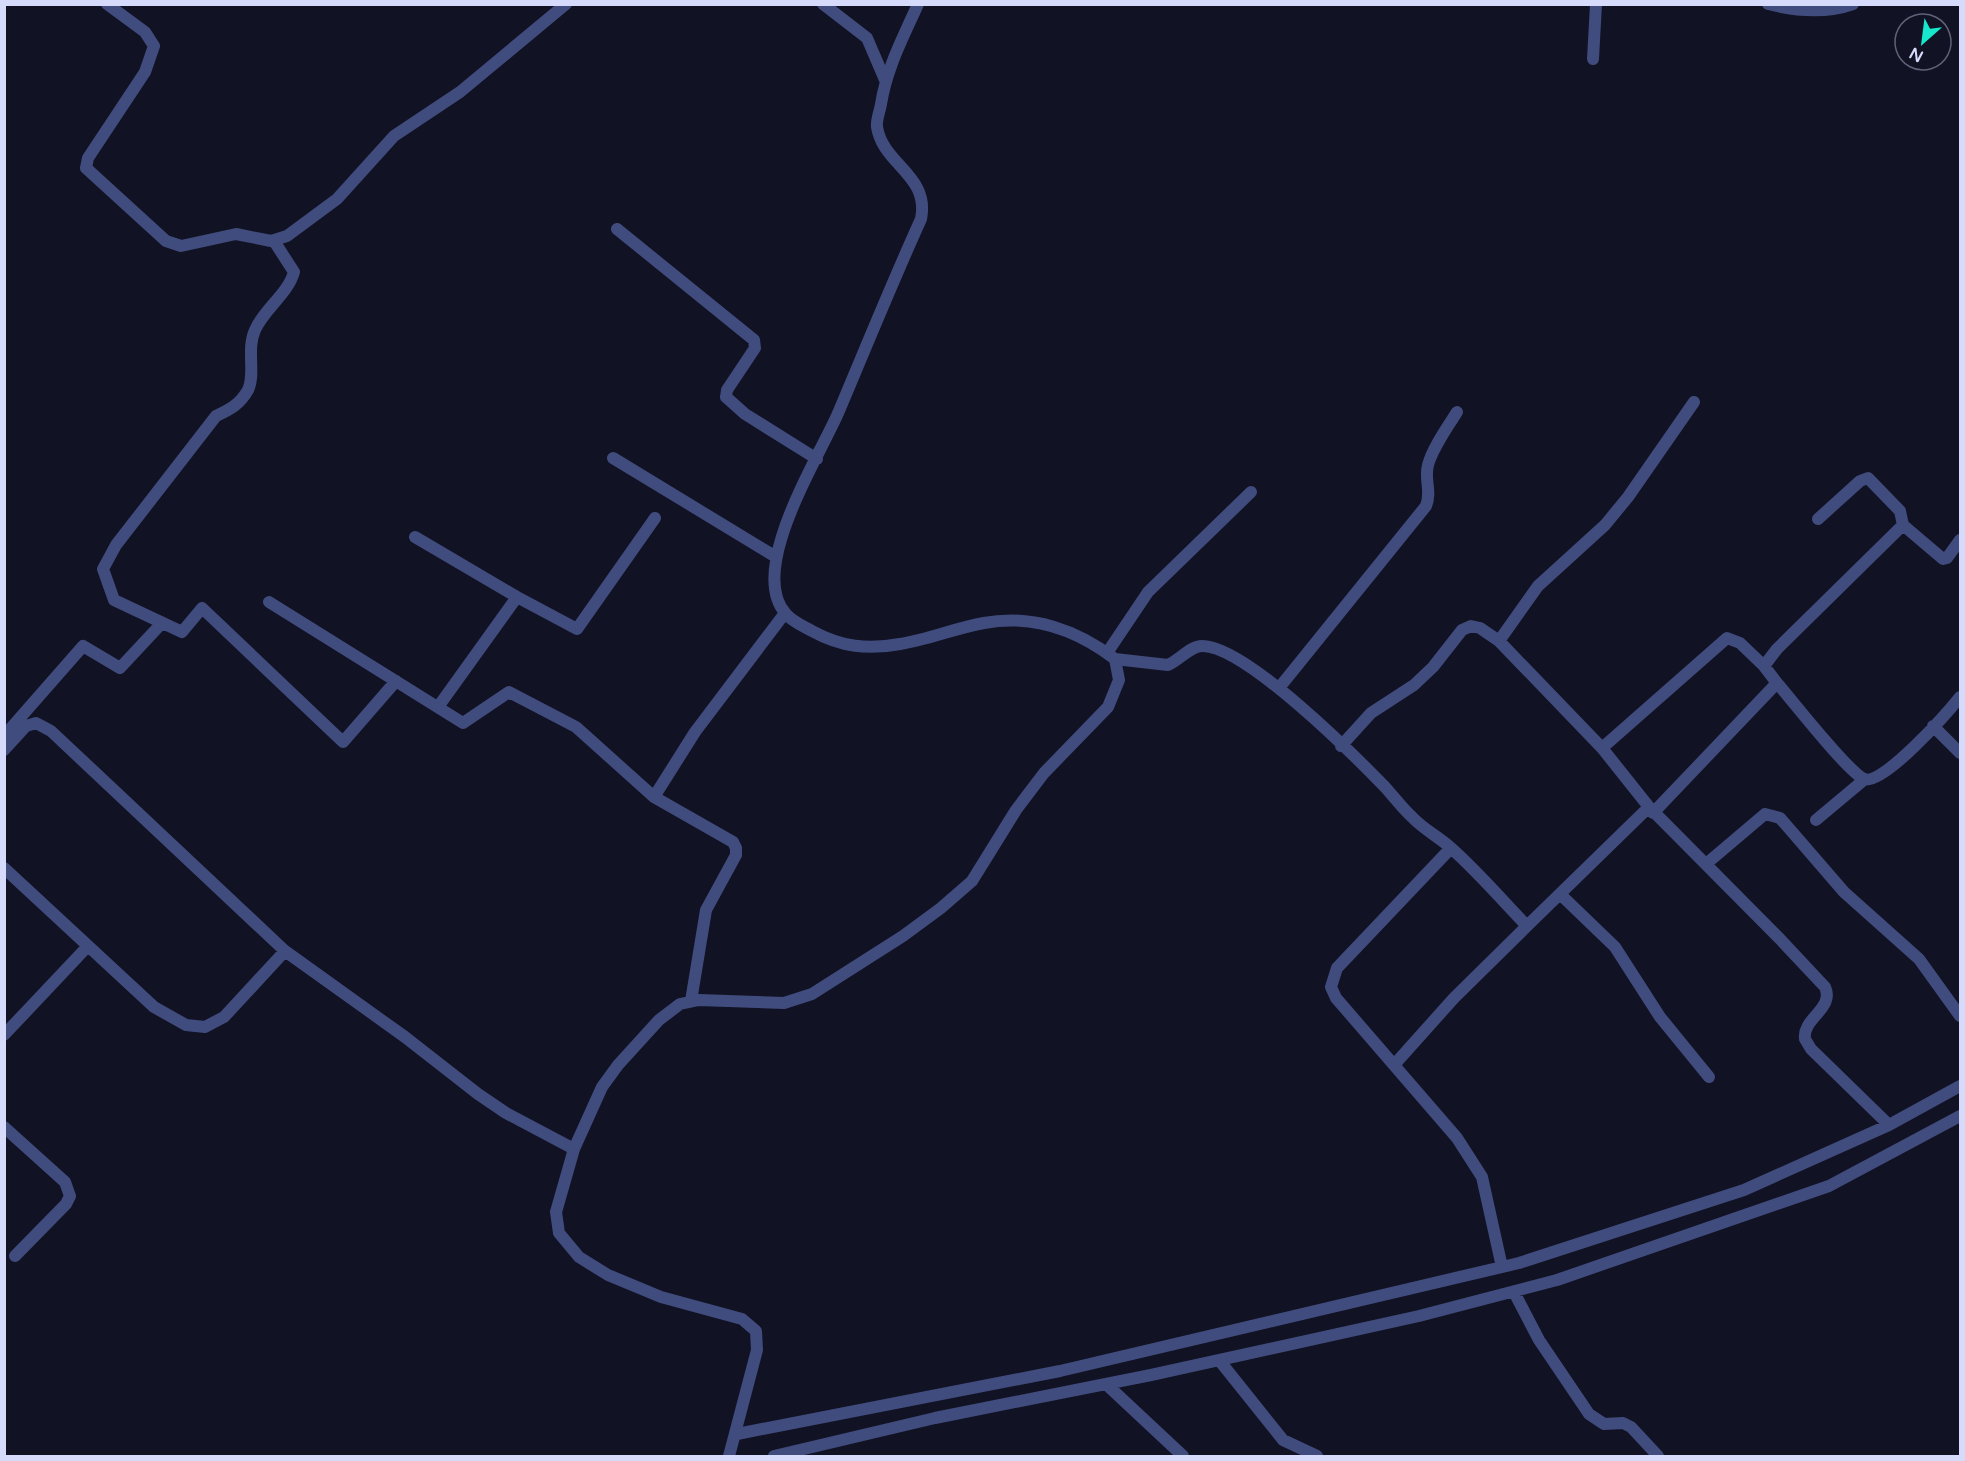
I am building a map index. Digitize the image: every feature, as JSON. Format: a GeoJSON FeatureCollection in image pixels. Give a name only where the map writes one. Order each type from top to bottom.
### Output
{"type":"FeatureCollection","features":[{"type":"Feature","properties":{"kind":"street"},"geometry":{"type":"LineString","coordinates":[[107,4],[145,32],[154,46],[145,72],[88,158],[86,168],[90,174],[174,245],[191,245],[236,234],[274,241],[287,236],[338,200],[394,136],[460,92],[566,4]]}},
{"type":"Feature","properties":{"kind":"street"},"geometry":{"type":"LineString","coordinates":[[823,4],[867,38],[885,80]]}},
{"type":"Feature","properties":{"kind":"street"},"geometry":{"type":"LineString","coordinates":[[918,4],[885,80],[877,126],[883,144],[920,191],[924,204],[921,219],[817,459],[789,515],[776,557],[774,580],[778,599],[785,613],[796,623],[825,638],[856,648],[900,644],[985,623],[1018,621],[1044,623],[1070,632],[1111,656],[1168,665],[1195,648],[1203,646],[1230,655],[1279,688],[1384,786],[1412,818],[1451,848],[1527,926]]}},
{"type":"Feature","properties":{"kind":"street"},"geometry":{"type":"LineString","coordinates":[[1593,59],[1596,4]]}},
{"type":"Feature","properties":{"kind":"street"},"geometry":{"type":"LineString","coordinates":[[1768,4],[1794,11],[1838,10],[1852,4]]}},
{"type":"Feature","properties":{"kind":"street"},"geometry":{"type":"LineString","coordinates":[[617,229],[754,340],[755,348],[727,390],[726,397],[745,414],[817,459]]}},
{"type":"Feature","properties":{"kind":"street"},"geometry":{"type":"LineString","coordinates":[[274,241],[294,272],[253,333],[249,362],[252,376],[249,388],[237,406],[216,416],[116,545],[103,569],[114,600],[182,632],[202,608],[343,742],[396,681]]}},
{"type":"Feature","properties":{"kind":"street"},"geometry":{"type":"LineString","coordinates":[[1499,641],[1538,586],[1605,525],[1628,497],[1694,402]]}},
{"type":"Feature","properties":{"kind":"street"},"geometry":{"type":"LineString","coordinates":[[1279,688],[1425,506],[1430,498],[1426,474],[1428,463],[1457,412]]}},
{"type":"Feature","properties":{"kind":"street"},"geometry":{"type":"LineString","coordinates":[[613,458],[776,557]]}},
{"type":"Feature","properties":{"kind":"street"},"geometry":{"type":"LineString","coordinates":[[1818,519],[1860,481],[1868,478],[1900,511],[1903,525],[1942,559],[1947,558],[1960,540]]}},
{"type":"Feature","properties":{"kind":"street"},"geometry":{"type":"LineString","coordinates":[[729,1456],[737,1434],[757,1350],[756,1331],[742,1319],[661,1297],[608,1275],[579,1257],[559,1233],[556,1212],[574,1149],[602,1087],[618,1065],[659,1020],[680,1004],[691,1001],[784,1003],[798,1000],[832,981],[941,908],[972,881],[1017,810],[1044,773],[1108,707],[1119,680],[1111,656],[1148,592],[1251,492]]}},
{"type":"Feature","properties":{"kind":"street"},"geometry":{"type":"LineString","coordinates":[[415,537],[517,597],[577,629],[655,518]]}},
{"type":"Feature","properties":{"kind":"street"},"geometry":{"type":"LineString","coordinates":[[1764,666],[1791,635],[1903,525]]}},
{"type":"Feature","properties":{"kind":"street"},"geometry":{"type":"LineString","coordinates":[[438,707],[517,597]]}},
{"type":"Feature","properties":{"kind":"street"},"geometry":{"type":"LineString","coordinates":[[269,602],[463,723],[509,692],[576,727],[654,797],[733,842],[736,855],[706,910],[691,1001]]}},
{"type":"Feature","properties":{"kind":"street"},"geometry":{"type":"LineString","coordinates":[[654,797],[695,732],[785,613]]}},
{"type":"Feature","properties":{"kind":"street"},"geometry":{"type":"LineString","coordinates":[[6,741],[83,646],[120,668],[162,622]]}},
{"type":"Feature","properties":{"kind":"street"},"geometry":{"type":"LineString","coordinates":[[1341,746],[1371,713],[1414,685],[1433,668],[1462,630],[1471,626],[1480,628],[1499,641],[1602,748],[1651,810],[1825,987],[1828,994],[1827,1002],[1808,1026],[1805,1039],[1811,1049],[1889,1125]]}},
{"type":"Feature","properties":{"kind":"street"},"geometry":{"type":"LineString","coordinates":[[1602,748],[1727,638],[1740,643],[1764,666],[1841,757],[1864,779]]}},
{"type":"Feature","properties":{"kind":"street"},"geometry":{"type":"LineString","coordinates":[[1394,1065],[1454,998],[1560,894],[1651,810],[1777,682]]}},
{"type":"Feature","properties":{"kind":"street"},"geometry":{"type":"LineString","coordinates":[[1816,820],[1864,779],[1880,777],[1899,762],[1960,697]]}},
{"type":"Feature","properties":{"kind":"street"},"geometry":{"type":"LineString","coordinates":[[6,741],[26,726],[36,723],[51,731],[285,951],[405,1036],[478,1095],[506,1113],[574,1149]]}},
{"type":"Feature","properties":{"kind":"street"},"geometry":{"type":"LineString","coordinates":[[1933,726],[1960,753]]}},
{"type":"Feature","properties":{"kind":"street"},"geometry":{"type":"LineString","coordinates":[[1706,864],[1765,814],[1772,814],[1780,818],[1844,892],[1919,959],[1960,1016]]}},
{"type":"Feature","properties":{"kind":"street"},"geometry":{"type":"LineString","coordinates":[[1451,848],[1399,905],[1347,955],[1333,977],[1331,987],[1336,998],[1457,1138],[1476,1165],[1482,1177],[1502,1268]]}},
{"type":"Feature","properties":{"kind":"street"},"geometry":{"type":"LineString","coordinates":[[4,868],[154,1007],[186,1025],[205,1027],[224,1017],[285,951]]}},
{"type":"Feature","properties":{"kind":"street"},"geometry":{"type":"LineString","coordinates":[[1560,894],[1615,947],[1660,1017],[1708,1077]]}},
{"type":"Feature","properties":{"kind":"street"},"geometry":{"type":"LineString","coordinates":[[4,1035],[88,946]]}},
{"type":"Feature","properties":{"kind":"street"},"geometry":{"type":"LineString","coordinates":[[737,1434],[1060,1371],[1502,1268],[1744,1190],[1889,1125],[1960,1086]]}},
{"type":"Feature","properties":{"kind":"street"},"geometry":{"type":"LineString","coordinates":[[774,1456],[935,1418],[1106,1384],[1419,1316],[1514,1292],[1632,1256],[1829,1186],[1960,1116]]}},
{"type":"Feature","properties":{"kind":"street"},"geometry":{"type":"LineString","coordinates":[[4,1127],[65,1182],[70,1196],[66,1204],[15,1257]]}},
{"type":"Feature","properties":{"kind":"street"},"geometry":{"type":"LineString","coordinates":[[1514,1292],[1539,1340],[1589,1414],[1604,1424],[1623,1423],[1631,1427],[1658,1456]]}},
{"type":"Feature","properties":{"kind":"street"},"geometry":{"type":"LineString","coordinates":[[1219,1360],[1282,1440],[1317,1456]]}},
{"type":"Feature","properties":{"kind":"street"},"geometry":{"type":"LineString","coordinates":[[1106,1384],[1183,1456]]}}]}
